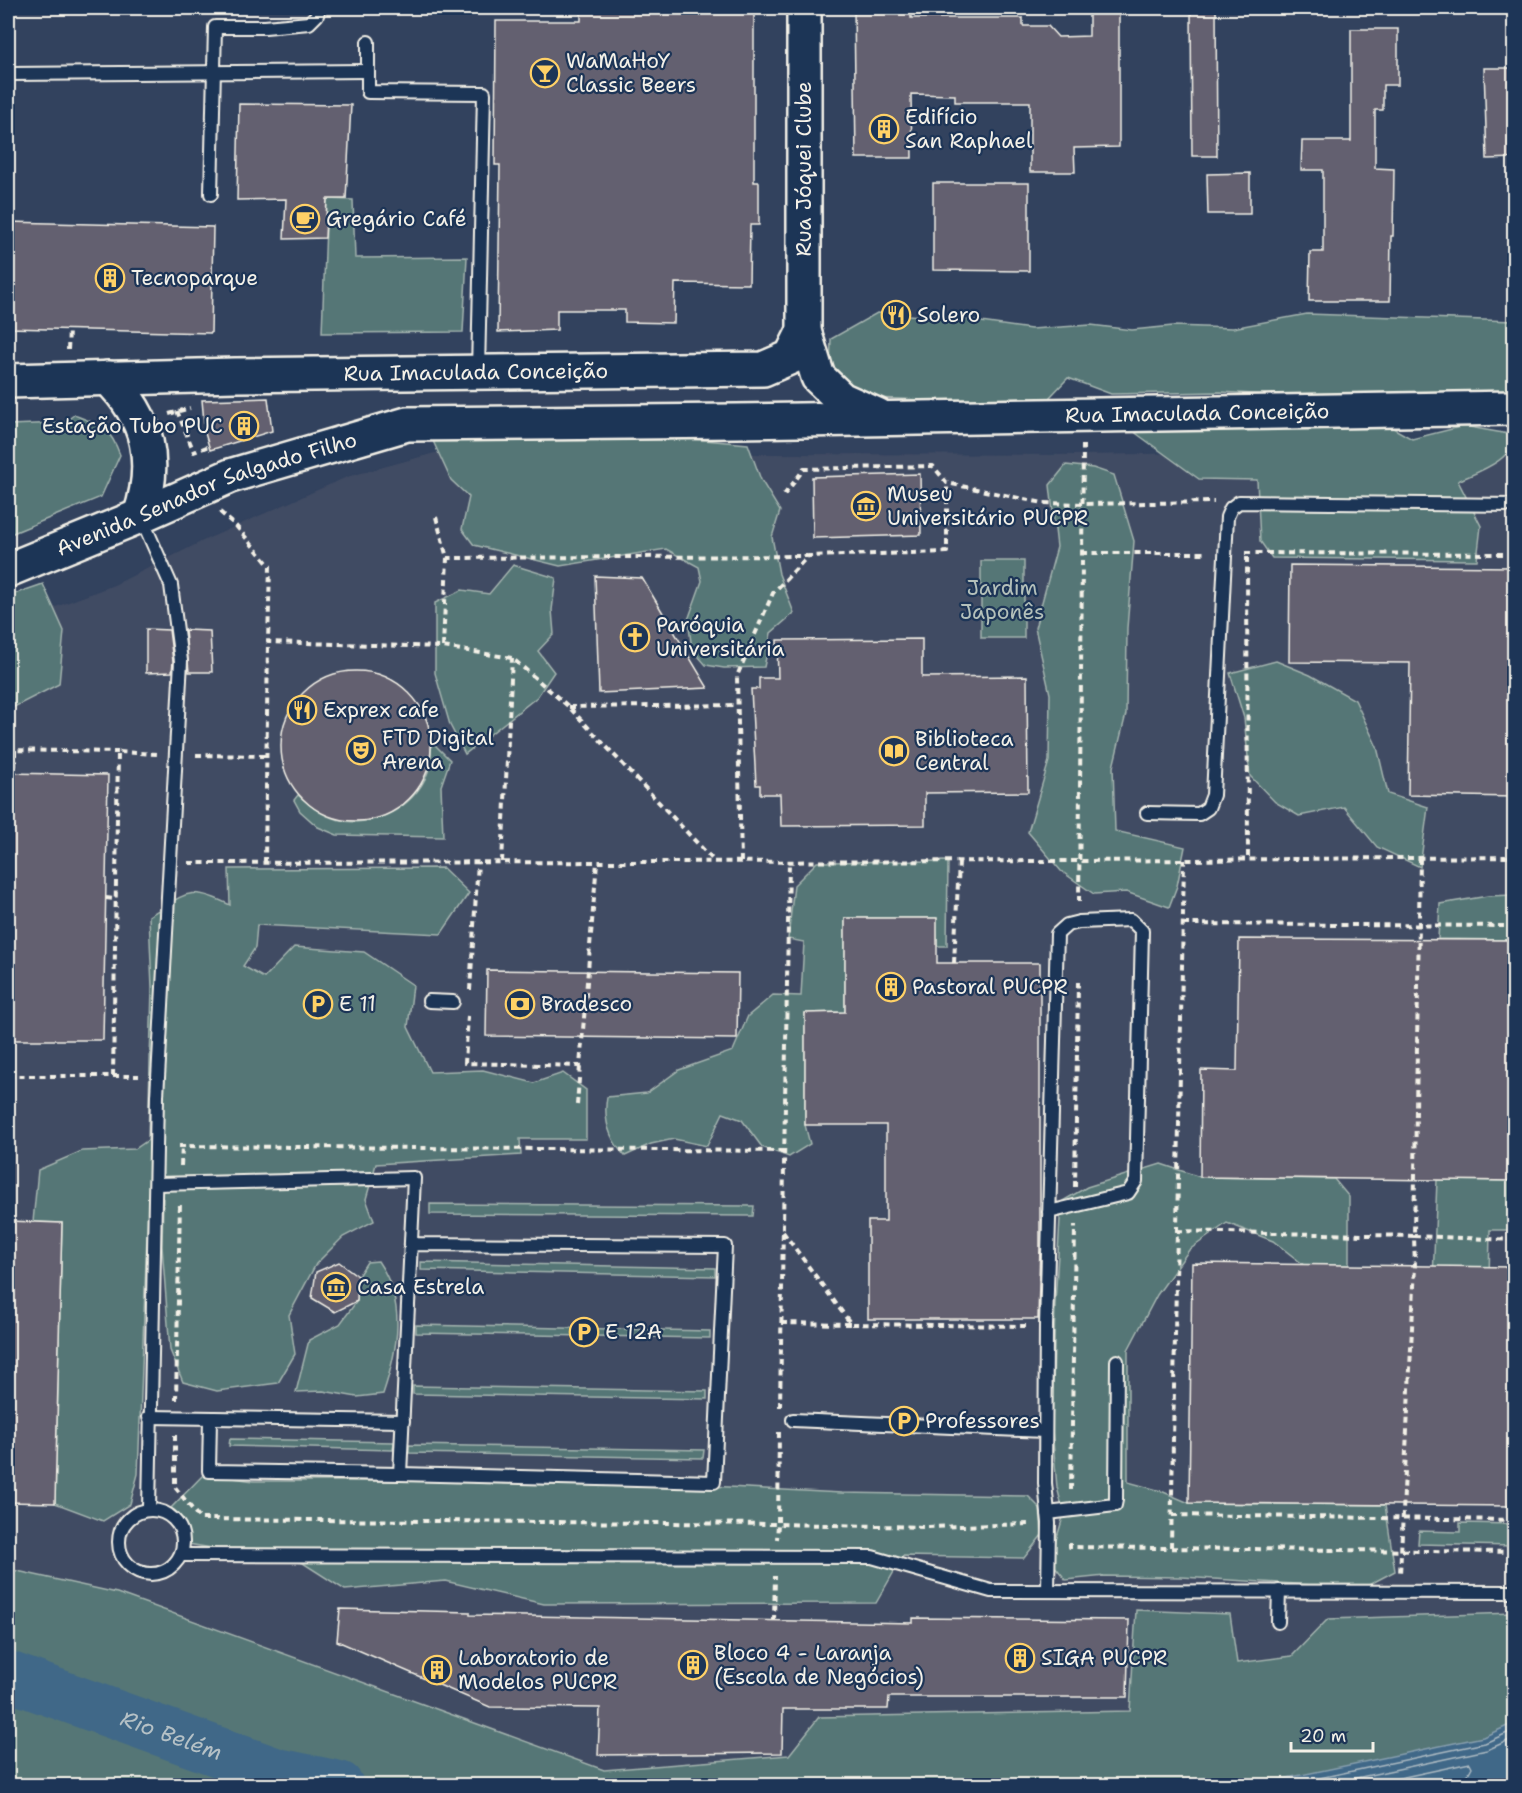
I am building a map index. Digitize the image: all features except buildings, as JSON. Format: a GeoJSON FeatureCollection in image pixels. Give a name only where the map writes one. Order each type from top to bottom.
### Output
{"type":"FeatureCollection","features":[{"type":"Feature","properties":{"kind":"main road","name":"Rua Jóquei Clube"},"geometry":{"type":"LineString","coordinates":[[804,8],[804,332]]}},
{"type":"Feature","properties":{"kind":"main road","name":"Rua Imaculada Conceição"},"geometry":{"type":"LineString","coordinates":[[8,381],[763,369],[791,357],[804,332]]}},
{"type":"Feature","properties":{"kind":"main road","name":"Rua Imaculada Conceição"},"geometry":{"type":"LineString","coordinates":[[804,332],[818,377],[841,399],[881,417]]}},
{"type":"Feature","properties":{"kind":"main road"},"geometry":{"type":"LineString","coordinates":[[108,378],[131,405],[146,438],[150,477],[147,497],[140,516]]}},
{"type":"Feature","properties":{"kind":"main road","name":"Rua Imaculada Conceição"},"geometry":{"type":"LineString","coordinates":[[407,424],[1515,408]]}},
{"type":"Feature","properties":{"kind":"main road","name":"Avenida Senador Salgado Filho"},"geometry":{"type":"LineString","coordinates":[[8,570],[230,476],[407,424]]}},
{"type":"Feature","properties":{"kind":"lane"},"geometry":{"type":"LineString","coordinates":[[211,194],[215,27],[265,27],[309,23],[317,15],[319,8]]}},
{"type":"Feature","properties":{"kind":"lane"},"geometry":{"type":"LineString","coordinates":[[368,42],[368,92],[484,93],[478,372]]}},
{"type":"Feature","properties":{"kind":"lane"},"geometry":{"type":"LineString","coordinates":[[8,74],[368,71]]}},
{"type":"Feature","properties":{"kind":"lane"},"geometry":{"type":"LineString","coordinates":[[1147,813],[1199,814],[1208,808],[1213,795],[1227,517],[1231,508],[1239,502],[1515,505]]}},
{"type":"Feature","properties":{"kind":"lane"},"geometry":{"type":"LineString","coordinates":[[140,516],[171,585],[182,661],[158,1076],[149,1417],[149,1509]]}},
{"type":"Feature","properties":{"kind":"lane"},"geometry":{"type":"LineString","coordinates":[[1048,1592],[1048,1518],[1045,1482],[1046,1326],[1049,1212],[1057,934],[1067,925],[1079,922],[1131,920],[1142,931],[1136,1181],[1128,1193],[1049,1212]]}},
{"type":"Feature","properties":{"kind":"lane"},"geometry":{"type":"LineString","coordinates":[[429,1001],[453,1002]]}},
{"type":"Feature","properties":{"kind":"lane"},"geometry":{"type":"LineString","coordinates":[[156,1184],[414,1178],[400,1474]]}},
{"type":"Feature","properties":{"kind":"lane"},"geometry":{"type":"LineString","coordinates":[[210,1419],[209,1471],[714,1482],[725,1246],[411,1244]]}},
{"type":"Feature","properties":{"kind":"lane"},"geometry":{"type":"LineString","coordinates":[[1048,1518],[1071,1510],[1115,1505],[1117,1361]]}},
{"type":"Feature","properties":{"kind":"lane"},"geometry":{"type":"LineString","coordinates":[[149,1417],[403,1420]]}},
{"type":"Feature","properties":{"kind":"lane"},"geometry":{"type":"LineString","coordinates":[[793,1420],[1045,1431]]}},
{"type":"Feature","properties":{"kind":"lane"},"geometry":{"type":"LineString","coordinates":[[149,1509],[165,1513],[178,1523],[183,1539],[181,1556],[168,1570],[149,1575],[130,1568],[120,1552],[119,1532],[130,1516],[149,1509]]}},
{"type":"Feature","properties":{"kind":"lane"},"geometry":{"type":"LineString","coordinates":[[181,1556],[873,1557],[991,1591],[1515,1592]]}},
{"type":"Feature","properties":{"kind":"lane"},"geometry":{"type":"LineString","coordinates":[[1278,1622],[1279,1591]]}},
{"type":"Feature","properties":{"kind":"path"},"geometry":{"type":"LineString","coordinates":[[177,411],[194,452],[209,446]]}},
{"type":"Feature","properties":{"kind":"path"},"geometry":{"type":"LineString","coordinates":[[1079,922],[1084,414]]}},
{"type":"Feature","properties":{"kind":"path"},"geometry":{"type":"LineString","coordinates":[[784,495],[804,469],[933,466],[947,483],[1043,503],[1239,502]]}},
{"type":"Feature","properties":{"kind":"path"},"geometry":{"type":"LineString","coordinates":[[447,558],[808,556],[947,552],[947,483]]}},
{"type":"Feature","properties":{"kind":"path"},"geometry":{"type":"LineString","coordinates":[[220,511],[270,566],[265,863]]}},
{"type":"Feature","properties":{"kind":"path"},"geometry":{"type":"LineString","coordinates":[[436,518],[447,558],[443,647]]}},
{"type":"Feature","properties":{"kind":"path"},"geometry":{"type":"LineString","coordinates":[[1082,553],[1515,554]]}},
{"type":"Feature","properties":{"kind":"path"},"geometry":{"type":"LineString","coordinates":[[1247,553],[1248,859]]}},
{"type":"Feature","properties":{"kind":"path"},"geometry":{"type":"LineString","coordinates":[[741,862],[737,676],[773,593],[808,556]]}},
{"type":"Feature","properties":{"kind":"path"},"geometry":{"type":"LineString","coordinates":[[268,642],[443,647],[512,658],[568,707],[714,862]]}},
{"type":"Feature","properties":{"kind":"path"},"geometry":{"type":"LineString","coordinates":[[502,862],[512,658]]}},
{"type":"Feature","properties":{"kind":"path"},"geometry":{"type":"LineString","coordinates":[[568,707],[737,705]]}},
{"type":"Feature","properties":{"kind":"path"},"geometry":{"type":"LineString","coordinates":[[8,750],[267,756]]}},
{"type":"Feature","properties":{"kind":"path"},"geometry":{"type":"LineString","coordinates":[[15,750],[15,773]]}},
{"type":"Feature","properties":{"kind":"path"},"geometry":{"type":"LineString","coordinates":[[113,1076],[118,752]]}},
{"type":"Feature","properties":{"kind":"path"},"geometry":{"type":"LineString","coordinates":[[170,863],[1080,861],[1515,857]]}},
{"type":"Feature","properties":{"kind":"path"},"geometry":{"type":"LineString","coordinates":[[1399,1590],[1415,1266],[1414,1180],[1420,858]]}},
{"type":"Feature","properties":{"kind":"path"},"geometry":{"type":"LineString","coordinates":[[1171,1547],[1184,860]]}},
{"type":"Feature","properties":{"kind":"path"},"geometry":{"type":"LineString","coordinates":[[954,963],[959,861]]}},
{"type":"Feature","properties":{"kind":"path"},"geometry":{"type":"LineString","coordinates":[[470,992],[478,862]]}},
{"type":"Feature","properties":{"kind":"path"},"geometry":{"type":"LineString","coordinates":[[577,1105],[597,862]]}},
{"type":"Feature","properties":{"kind":"path"},"geometry":{"type":"LineString","coordinates":[[779,1413],[789,862]]}},
{"type":"Feature","properties":{"kind":"path"},"geometry":{"type":"LineString","coordinates":[[105,898],[116,899]]}},
{"type":"Feature","properties":{"kind":"path"},"geometry":{"type":"LineString","coordinates":[[1183,924],[1515,926]]}},
{"type":"Feature","properties":{"kind":"path"},"geometry":{"type":"LineString","coordinates":[[1078,981],[1070,1546],[1515,1552]]}},
{"type":"Feature","properties":{"kind":"path"},"geometry":{"type":"LineString","coordinates":[[468,1016],[465,1063],[580,1066]]}},
{"type":"Feature","properties":{"kind":"path"},"geometry":{"type":"LineString","coordinates":[[8,1076],[158,1076]]}},
{"type":"Feature","properties":{"kind":"path"},"geometry":{"type":"LineString","coordinates":[[156,1146],[784,1151]]}},
{"type":"Feature","properties":{"kind":"path"},"geometry":{"type":"LineString","coordinates":[[182,1146],[175,1487],[200,1518],[929,1527],[1048,1518]]}},
{"type":"Feature","properties":{"kind":"path"},"geometry":{"type":"LineString","coordinates":[[1178,1231],[1515,1240]]}},
{"type":"Feature","properties":{"kind":"path"},"geometry":{"type":"LineString","coordinates":[[783,1232],[851,1324]]}},
{"type":"Feature","properties":{"kind":"path"},"geometry":{"type":"LineString","coordinates":[[781,1323],[1074,1326]]}},
{"type":"Feature","properties":{"kind":"path"},"geometry":{"type":"LineString","coordinates":[[778,1524],[779,1424]]}},
{"type":"Feature","properties":{"kind":"path"},"geometry":{"type":"LineString","coordinates":[[1172,1515],[1515,1520]]}},
{"type":"Feature","properties":{"kind":"shaded area"},"geometry":{"type":"Polygon","coordinates":[[[1514,448],[1514,1785],[604,1770],[117,1593],[8,1569],[8,625],[114,585],[207,539],[347,477],[435,453],[1083,455],[1514,448]]]}},
{"type":"Feature","properties":{"kind":"green space"},"geometry":{"type":"Polygon","coordinates":[[[327,199],[353,200],[355,258],[467,257],[463,332],[322,333],[327,199]]]}},
{"type":"Feature","properties":{"kind":"green space"},"geometry":{"type":"Polygon","coordinates":[[[877,313],[953,318],[1031,329],[1091,325],[1132,330],[1173,326],[1233,328],[1307,314],[1514,321],[1514,417],[1322,398],[1220,392],[1111,394],[1068,378],[1048,399],[979,402],[872,398],[830,370],[831,339],[877,313]]]}},
{"type":"Feature","properties":{"kind":"green space"},"geometry":{"type":"Polygon","coordinates":[[[74,415],[103,428],[112,438],[120,455],[101,497],[8,535],[11,451],[8,450],[8,425],[63,423],[74,415]]]}},
{"type":"Feature","properties":{"kind":"green space"},"geometry":{"type":"Polygon","coordinates":[[[1379,420],[1412,439],[1464,426],[1514,435],[1513,444],[1502,458],[1458,481],[1481,526],[1477,560],[1272,558],[1260,541],[1257,480],[1199,479],[1126,426],[1379,420]]]}},
{"type":"Feature","properties":{"kind":"green space"},"geometry":{"type":"Polygon","coordinates":[[[540,436],[619,440],[693,439],[748,444],[761,480],[780,511],[772,537],[779,574],[794,613],[771,633],[764,667],[724,668],[706,665],[692,649],[688,620],[702,581],[699,567],[666,549],[560,566],[474,545],[462,529],[469,497],[451,480],[433,441],[540,436]]]}},
{"type":"Feature","properties":{"kind":"green space"},"geometry":{"type":"Polygon","coordinates":[[[1066,465],[1093,468],[1114,475],[1134,541],[1127,628],[1126,714],[1113,767],[1115,831],[1185,847],[1177,886],[1169,907],[1126,892],[1094,894],[1061,871],[1028,832],[1049,761],[1050,694],[1035,628],[1057,547],[1050,485],[1066,465]]]}},
{"type":"Feature","properties":{"kind":"green space","name":"Jardim Japonês"},"geometry":{"type":"Polygon","coordinates":[[[981,561],[1024,561],[1024,638],[981,638],[981,561]]]}},
{"type":"Feature","properties":{"kind":"green space"},"geometry":{"type":"Polygon","coordinates":[[[513,565],[556,578],[552,610],[554,634],[538,651],[554,672],[537,697],[465,754],[450,725],[435,673],[435,603],[462,590],[489,594],[513,565]]]}},
{"type":"Feature","properties":{"kind":"green space"},"geometry":{"type":"Polygon","coordinates":[[[43,584],[64,631],[59,684],[14,707],[8,707],[8,596],[43,584]]]}},
{"type":"Feature","properties":{"kind":"green space"},"geometry":{"type":"Polygon","coordinates":[[[1276,661],[1310,675],[1355,700],[1377,747],[1388,794],[1428,807],[1420,867],[1377,847],[1344,807],[1299,816],[1275,802],[1250,776],[1244,718],[1230,673],[1276,661]]]}},
{"type":"Feature","properties":{"kind":"green space"},"geometry":{"type":"Polygon","coordinates":[[[432,742],[450,760],[441,786],[443,837],[337,835],[318,827],[300,811],[294,800],[298,795],[321,812],[336,819],[351,822],[381,817],[407,802],[417,792],[430,765],[432,742]]]}},
{"type":"Feature","properties":{"kind":"green space"},"geometry":{"type":"Polygon","coordinates":[[[948,861],[947,946],[937,946],[936,918],[845,918],[845,1012],[805,1013],[805,1125],[810,1144],[789,1157],[762,1147],[742,1120],[723,1113],[707,1146],[674,1139],[651,1144],[625,1156],[608,1129],[607,1097],[647,1093],[679,1070],[733,1051],[748,1016],[773,995],[801,996],[804,942],[788,939],[794,885],[817,862],[948,861]]]}},
{"type":"Feature","properties":{"kind":"green space"},"geometry":{"type":"Polygon","coordinates":[[[443,868],[469,893],[441,934],[257,925],[255,948],[243,966],[264,978],[294,947],[364,952],[413,985],[408,1027],[430,1072],[483,1070],[534,1083],[563,1073],[586,1090],[586,1139],[520,1139],[521,1155],[376,1164],[366,1199],[374,1221],[343,1237],[316,1264],[289,1315],[295,1354],[278,1383],[217,1391],[183,1382],[170,1350],[162,1246],[163,1199],[148,1207],[138,1474],[130,1504],[103,1521],[55,1503],[62,1223],[33,1222],[38,1170],[82,1151],[135,1149],[148,1140],[152,987],[149,916],[188,894],[205,895],[230,905],[229,869],[443,868]]]}},
{"type":"Feature","properties":{"kind":"green space"},"geometry":{"type":"Polygon","coordinates":[[[1514,895],[1514,940],[1438,939],[1440,904],[1488,896],[1514,895]]]}},
{"type":"Feature","properties":{"kind":"green space"},"geometry":{"type":"Polygon","coordinates":[[[1161,1164],[1200,1177],[1334,1179],[1349,1197],[1349,1266],[1313,1272],[1273,1241],[1227,1223],[1189,1250],[1157,1295],[1128,1350],[1128,1482],[1161,1491],[1189,1503],[1385,1505],[1395,1571],[1363,1588],[1182,1577],[1105,1576],[1066,1580],[1050,1560],[1064,1514],[1057,1487],[1052,1429],[1055,1305],[1061,1202],[1087,1187],[1161,1164]]]}},
{"type":"Feature","properties":{"kind":"green space"},"geometry":{"type":"Polygon","coordinates":[[[1437,1180],[1514,1181],[1514,1230],[1490,1230],[1489,1282],[1433,1280],[1437,1180]]]}},
{"type":"Feature","properties":{"kind":"green space"},"geometry":{"type":"Polygon","coordinates":[[[430,1204],[754,1206],[753,1216],[430,1214],[430,1204]]]}},
{"type":"Feature","properties":{"kind":"green space"},"geometry":{"type":"Polygon","coordinates":[[[378,1261],[393,1293],[397,1326],[393,1360],[383,1394],[357,1397],[323,1391],[296,1392],[309,1340],[340,1324],[357,1301],[358,1276],[367,1262],[378,1261]]]}},
{"type":"Feature","properties":{"kind":"green space"},"geometry":{"type":"Polygon","coordinates":[[[421,1262],[715,1268],[715,1276],[421,1270],[421,1262]]]}},
{"type":"Feature","properties":{"kind":"green space"},"geometry":{"type":"Polygon","coordinates":[[[416,1325],[710,1331],[710,1338],[416,1333],[416,1325]]]}},
{"type":"Feature","properties":{"kind":"green space"},"geometry":{"type":"Polygon","coordinates":[[[413,1386],[707,1391],[707,1399],[413,1394],[413,1386]]]}},
{"type":"Feature","properties":{"kind":"green space"},"geometry":{"type":"Polygon","coordinates":[[[230,1439],[394,1442],[393,1450],[229,1446],[230,1439]]]}},
{"type":"Feature","properties":{"kind":"green space"},"geometry":{"type":"Polygon","coordinates":[[[409,1445],[704,1450],[703,1458],[409,1453],[409,1445]]]}},
{"type":"Feature","properties":{"kind":"green space"},"geometry":{"type":"Polygon","coordinates":[[[204,1474],[254,1481],[520,1481],[709,1486],[842,1493],[1028,1496],[1040,1508],[1042,1535],[1024,1558],[903,1556],[876,1603],[544,1604],[445,1581],[345,1590],[303,1563],[188,1544],[171,1508],[204,1474]]]}},
{"type":"Feature","properties":{"kind":"green space"},"geometry":{"type":"Polygon","coordinates":[[[1460,1523],[1514,1524],[1514,1546],[1418,1544],[1419,1531],[1460,1532],[1460,1523]]]}},
{"type":"Feature","properties":{"kind":"green space"},"geometry":{"type":"Polygon","coordinates":[[[8,1569],[117,1593],[604,1770],[789,1755],[819,1717],[1130,1711],[1136,1610],[1230,1614],[1237,1663],[1292,1656],[1328,1619],[1514,1613],[1514,1785],[8,1786],[8,1569]]]}},
{"type":"Feature","properties":{"kind":"water"},"geometry":{"type":"Polygon","coordinates":[[[1514,1723],[1514,1775],[1506,1779],[1472,1786],[1253,1785],[1483,1737],[1514,1723]]]}},
{"type":"Feature","properties":{"kind":"waterway","name":"Rio Belém"},"geometry":{"type":"LineString","coordinates":[[8,1676],[277,1773],[339,1786]]}},
{"type":"Feature","properties":{"kind":"place","name":"WaMaHoY Classic Beers"},"geometry":{"type":"Point","coordinates":[545,73]}},
{"type":"Feature","properties":{"kind":"place","name":"Edifício San Raphael"},"geometry":{"type":"Point","coordinates":[884,129]}},
{"type":"Feature","properties":{"kind":"place","name":"Gregário Café"},"geometry":{"type":"Point","coordinates":[305,219]}},
{"type":"Feature","properties":{"kind":"place","name":"Tecnoparque"},"geometry":{"type":"Point","coordinates":[110,278]}},
{"type":"Feature","properties":{"kind":"place","name":"Solero"},"geometry":{"type":"Point","coordinates":[896,315]}},
{"type":"Feature","properties":{"kind":"place","name":"Estação Tubo PUC"},"geometry":{"type":"Point","coordinates":[244,426]}},
{"type":"Feature","properties":{"kind":"place","name":"Museu Universitário PUCPR"},"geometry":{"type":"Point","coordinates":[866,506]}},
{"type":"Feature","properties":{"kind":"place","name":"Paróquia Universitária"},"geometry":{"type":"Point","coordinates":[635,637]}},
{"type":"Feature","properties":{"kind":"place","name":"Exprex cafe"},"geometry":{"type":"Point","coordinates":[302,710]}},
{"type":"Feature","properties":{"kind":"place","name":"FTD Digital Arena"},"geometry":{"type":"Point","coordinates":[361,750]}},
{"type":"Feature","properties":{"kind":"place","name":"Biblioteca Central"},"geometry":{"type":"Point","coordinates":[894,751]}},
{"type":"Feature","properties":{"kind":"place","name":"Pastoral PUCPR"},"geometry":{"type":"Point","coordinates":[891,987]}},
{"type":"Feature","properties":{"kind":"place","name":"E 11"},"geometry":{"type":"Point","coordinates":[318,1004]}},
{"type":"Feature","properties":{"kind":"place","name":"Bradesco"},"geometry":{"type":"Point","coordinates":[520,1004]}},
{"type":"Feature","properties":{"kind":"place","name":"Casa Estrela"},"geometry":{"type":"Point","coordinates":[336,1287]}},
{"type":"Feature","properties":{"kind":"place","name":"E 12A"},"geometry":{"type":"Point","coordinates":[584,1332]}},
{"type":"Feature","properties":{"kind":"place","name":"Professores"},"geometry":{"type":"Point","coordinates":[904,1421]}},
{"type":"Feature","properties":{"kind":"place","name":"SIGA PUCPR"},"geometry":{"type":"Point","coordinates":[1020,1658]}},
{"type":"Feature","properties":{"kind":"place","name":"Bloco 4 - Laranja (Escola de Negócios)"},"geometry":{"type":"Point","coordinates":[693,1665]}},
{"type":"Feature","properties":{"kind":"place","name":"Laboratorio de Modelos PUCPR"},"geometry":{"type":"Point","coordinates":[437,1670]}}]}
